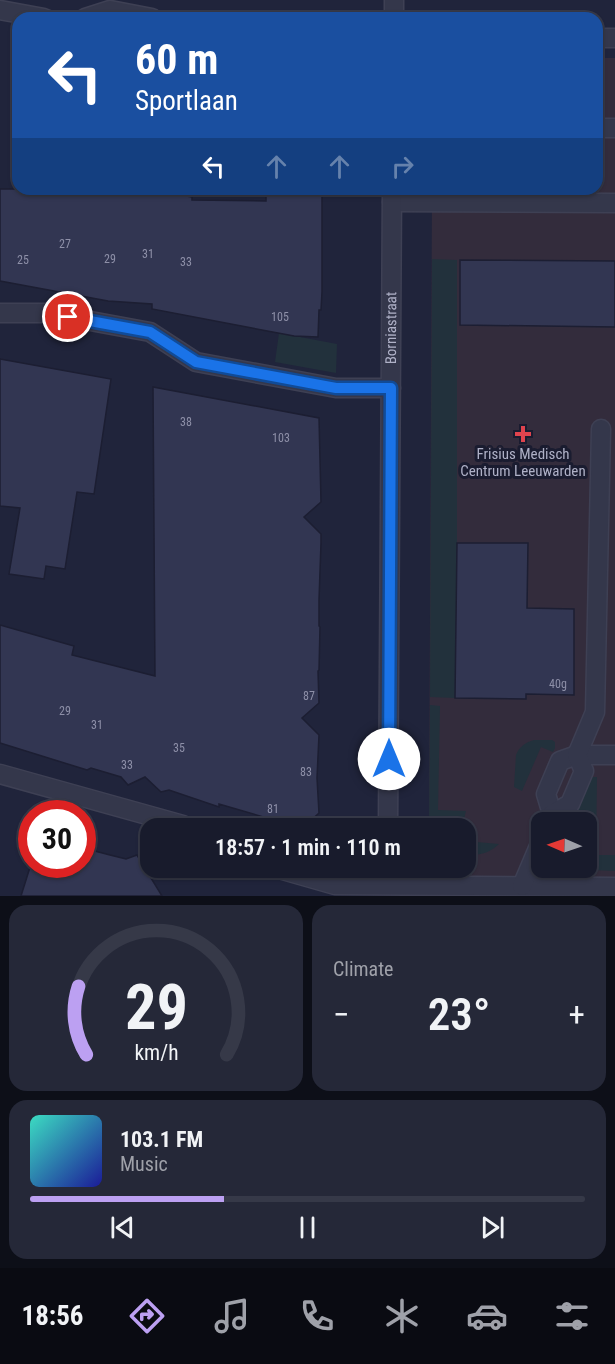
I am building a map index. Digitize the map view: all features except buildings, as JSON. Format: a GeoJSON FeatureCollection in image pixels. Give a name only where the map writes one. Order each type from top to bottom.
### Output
{"type":"FeatureCollection","features":[{"type":"Feature","properties":{"kind":"street"},"geometry":{"type":"LineString","coordinates":[[104,12],[110,10],[120,12]]}},
{"type":"Feature","properties":{"kind":"street"},"geometry":{"type":"LineString","coordinates":[[495,203],[503,195]]}},
{"type":"Feature","properties":{"kind":"street"},"geometry":{"type":"LineString","coordinates":[[392,196],[495,203],[615,203]]}},
{"type":"Feature","properties":{"kind":"street","name":"Borniastraat"},"geometry":{"type":"LineString","coordinates":[[388,818],[392,196]]}},
{"type":"Feature","properties":{"kind":"street"},"geometry":{"type":"LineString","coordinates":[[0,313],[47,313],[150,332],[196,362],[336,388],[391,388]]}},
{"type":"Feature","properties":{"kind":"street"},"geometry":{"type":"LineString","coordinates":[[559,812],[570,804],[584,771],[577,755],[595,712],[601,429]]}},
{"type":"Feature","properties":{"kind":"street"},"geometry":{"type":"LineString","coordinates":[[549,812],[546,794],[560,761],[577,755],[615,755]]}},
{"type":"Feature","properties":{"kind":"street"},"geometry":{"type":"LineString","coordinates":[[0,774],[158,818]]}},
{"type":"Feature","properties":{"kind":"street"},"geometry":{"type":"LineString","coordinates":[[522,886],[531,865]]}},
{"type":"Feature","properties":{"kind":"street"},"geometry":{"type":"LineString","coordinates":[[310,878],[335,885],[388,883],[615,887]]}},
{"type":"Feature","properties":{"kind":"shaded area","name":"Frisius Medisch Centrum Leeuwarden"},"geometry":{"type":"Polygon","coordinates":[[[603,58],[615,58],[615,896],[442,896],[442,878],[476,878],[476,818],[429,818],[432,195],[603,195],[603,58]]]}},
{"type":"Feature","properties":{"kind":"shaded area"},"geometry":{"type":"Polygon","coordinates":[[[432,259],[457,260],[455,698],[430,697],[432,259]]]}},
{"type":"Feature","properties":{"kind":"shaded area"},"geometry":{"type":"Polygon","coordinates":[[[279,333],[337,344],[336,373],[275,362],[279,333]]]}},
{"type":"Feature","properties":{"kind":"shaded area"},"geometry":{"type":"Polygon","coordinates":[[[430,705],[440,706],[438,810],[466,811],[464,818],[429,818],[430,705]]]}},
{"type":"Feature","properties":{"kind":"shaded area"},"geometry":{"type":"Polygon","coordinates":[[[534,740],[552,740],[555,742],[555,748],[553,752],[541,747],[522,791],[514,787],[516,755],[523,745],[534,740]]]}},
{"type":"Feature","properties":{"kind":"shaded area"},"geometry":{"type":"Polygon","coordinates":[[[591,777],[597,777],[597,812],[577,812],[591,777]]]}},
{"type":"Feature","properties":{"kind":"shaded area"},"geometry":{"type":"Polygon","coordinates":[[[476,842],[499,844],[487,852],[476,854],[476,842]]]}},
{"type":"Feature","properties":{"kind":"shaded area"},"geometry":{"type":"Polygon","coordinates":[[[597,855],[615,855],[615,871],[597,870],[597,855]]]}},
{"type":"Feature","properties":{"kind":"place","name":"Frisius Medisch Centrum Leeuwarden"},"geometry":{"type":"Point","coordinates":[523,434]}},
{"type":"Feature","properties":{"kind":"route"},"geometry":{"type":"LineString","coordinates":[[68,317],[150,332],[196,362],[336,388],[391,388],[389,759]]}}]}
